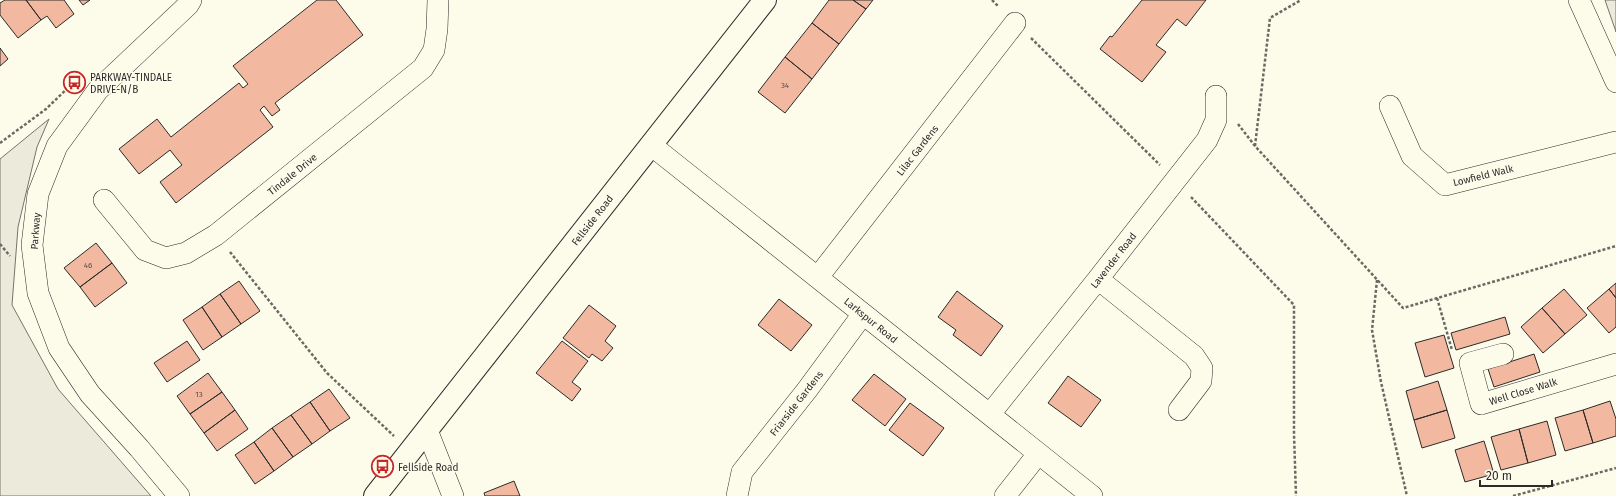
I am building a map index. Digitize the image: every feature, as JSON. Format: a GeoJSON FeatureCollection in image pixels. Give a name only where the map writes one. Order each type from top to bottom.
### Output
{"type":"FeatureCollection","features":[{"type":"Feature","properties":{"kind":"street","name":"Parkway"},"geometry":{"type":"LineString","coordinates":[[179,496],[139,448],[90,394],[59,348],[38,293],[32,245],[38,194],[57,146],[98,90],[188,5],[191,0]]}},
{"type":"Feature","properties":{"kind":"street","name":"Tindale Drive"},"geometry":{"type":"LineString","coordinates":[[104,200],[144,250],[166,258],[186,254],[216,235],[423,68],[434,50],[437,29],[438,0]]}},
{"type":"Feature","properties":{"kind":"street","name":"Fellside Road"},"geometry":{"type":"LineString","coordinates":[[375,496],[765,0]]}},
{"type":"Feature","properties":{"kind":"street"},"geometry":{"type":"LineString","coordinates":[[1579,0],[1616,82]]}},
{"type":"Feature","properties":{"kind":"street","name":"Lilac Gardens"},"geometry":{"type":"LineString","coordinates":[[818,277],[1015,23]]}},
{"type":"Feature","properties":{"kind":"street","name":"Lavender Road"},"geometry":{"type":"LineString","coordinates":[[990,414],[1207,140],[1216,120],[1216,96]]}},
{"type":"Feature","properties":{"kind":"street","name":"Lowfield Walk"},"geometry":{"type":"LineString","coordinates":[[1390,106],[1412,156],[1445,185],[1616,142]]}},
{"type":"Feature","properties":{"kind":"street","name":"Larkspur Road"},"geometry":{"type":"LineString","coordinates":[[651,145],[1092,496]]}},
{"type":"Feature","properties":{"kind":"street"},"geometry":{"type":"LineString","coordinates":[[1098,279],[1194,356],[1202,368],[1201,381],[1180,410]]}},
{"type":"Feature","properties":{"kind":"street","name":"Friarside Gardens"},"geometry":{"type":"LineString","coordinates":[[737,496],[742,472],[807,390],[863,314]]}},
{"type":"Feature","properties":{"kind":"street"},"geometry":{"type":"LineString","coordinates":[[1470,363],[1503,354]]}},
{"type":"Feature","properties":{"kind":"street","name":"Well Close Walk"},"geometry":{"type":"LineString","coordinates":[[1470,363],[1481,404],[1616,364]]}},
{"type":"Feature","properties":{"kind":"street"},"geometry":{"type":"LineString","coordinates":[[427,430],[453,496]]}},
{"type":"Feature","properties":{"kind":"street"},"geometry":{"type":"LineString","coordinates":[[1005,496],[1038,454]]}},
{"type":"Feature","properties":{"kind":"path"},"geometry":{"type":"LineString","coordinates":[[1255,146],[1270,18],[1301,0]]}},
{"type":"Feature","properties":{"kind":"path"},"geometry":{"type":"LineString","coordinates":[[1216,120],[1237,124],[1255,146],[1403,308],[1616,246]]}},
{"type":"Feature","properties":{"kind":"path"},"geometry":{"type":"LineString","coordinates":[[216,235],[327,372],[411,452]]}},
{"type":"Feature","properties":{"kind":"path"},"geometry":{"type":"LineString","coordinates":[[1377,280],[1372,330],[1381,382],[1407,496]]}},
{"type":"Feature","properties":{"kind":"path"},"geometry":{"type":"LineString","coordinates":[[1437,298],[1457,369],[1470,363]]}},
{"type":"Feature","properties":{"kind":"path"},"geometry":{"type":"LineString","coordinates":[[1294,434],[1296,496]]}},
{"type":"Feature","properties":{"kind":"path"},"geometry":{"type":"LineString","coordinates":[[1513,496],[1616,468]]}},
{"type":"Feature","properties":{"kind":"shaded area"},"geometry":{"type":"Polygon","coordinates":[[[1605,0],[1616,0],[1616,32],[1605,0]]]}},
{"type":"Feature","properties":{"kind":"shaded area"},"geometry":{"type":"Polygon","coordinates":[[[49,119],[37,147],[18,227],[12,305],[58,389],[151,496],[0,496],[0,159],[49,119]]]}},
{"type":"Feature","properties":{"kind":"building"},"geometry":{"type":"Polygon","coordinates":[[[5,0],[26,0],[41,20],[18,38],[0,15],[0,3],[5,0]]]}},
{"type":"Feature","properties":{"kind":"building"},"geometry":{"type":"Polygon","coordinates":[[[26,0],[64,0],[74,14],[56,28],[47,16],[41,20],[26,0]]]}},
{"type":"Feature","properties":{"kind":"building"},"geometry":{"type":"Polygon","coordinates":[[[79,0],[90,0],[83,5],[79,0]]]}},
{"type":"Feature","properties":{"kind":"building"},"geometry":{"type":"Polygon","coordinates":[[[317,0],[336,0],[363,35],[275,103],[280,110],[272,116],[264,106],[260,110],[273,127],[176,203],[160,182],[182,165],[170,150],[139,174],[119,149],[157,119],[171,137],[239,83],[243,88],[248,84],[233,66],[317,0]]]}},
{"type":"Feature","properties":{"kind":"building"},"geometry":{"type":"Polygon","coordinates":[[[829,0],[853,0],[866,9],[839,44],[812,23],[829,0]]]}},
{"type":"Feature","properties":{"kind":"building"},"geometry":{"type":"Polygon","coordinates":[[[853,0],[873,0],[866,9],[853,0]]]}},
{"type":"Feature","properties":{"kind":"building"},"geometry":{"type":"Polygon","coordinates":[[[1142,0],[1206,0],[1186,26],[1177,19],[1156,45],[1166,52],[1142,82],[1100,49],[1110,36],[1112,37],[1142,0]]]}},
{"type":"Feature","properties":{"kind":"building"},"geometry":{"type":"Polygon","coordinates":[[[812,23],[839,44],[812,79],[785,57],[812,23]]]}},
{"type":"Feature","properties":{"kind":"building"},"geometry":{"type":"Polygon","coordinates":[[[0,48],[8,59],[0,66],[0,48]]]}},
{"type":"Feature","properties":{"kind":"building"},"geometry":{"type":"Polygon","coordinates":[[[785,57],[812,79],[785,113],[758,92],[785,57]]]}},
{"type":"Feature","properties":{"kind":"building"},"geometry":{"type":"Polygon","coordinates":[[[96,243],[112,263],[80,287],[64,268],[96,243]]]}},
{"type":"Feature","properties":{"kind":"building"},"geometry":{"type":"Polygon","coordinates":[[[112,263],[127,283],[95,307],[80,287],[112,263]]]}},
{"type":"Feature","properties":{"kind":"building"},"geometry":{"type":"Polygon","coordinates":[[[239,281],[260,311],[241,324],[220,294],[239,281]]]}},
{"type":"Feature","properties":{"kind":"building"},"geometry":{"type":"Polygon","coordinates":[[[1616,283],[1616,298],[1609,289],[1616,283]]]}},
{"type":"Feature","properties":{"kind":"building"},"geometry":{"type":"Polygon","coordinates":[[[1564,289],[1587,315],[1565,334],[1542,308],[1564,289]]]}},
{"type":"Feature","properties":{"kind":"building"},"geometry":{"type":"Polygon","coordinates":[[[1609,289],[1616,298],[1616,327],[1609,333],[1587,308],[1609,289]]]}},
{"type":"Feature","properties":{"kind":"building"},"geometry":{"type":"Polygon","coordinates":[[[957,291],[1003,326],[981,356],[953,335],[956,330],[938,317],[957,291]]]}},
{"type":"Feature","properties":{"kind":"building"},"geometry":{"type":"Polygon","coordinates":[[[220,294],[241,324],[222,337],[202,307],[220,294]]]}},
{"type":"Feature","properties":{"kind":"building"},"geometry":{"type":"Polygon","coordinates":[[[779,299],[812,325],[791,351],[758,325],[779,299]]]}},
{"type":"Feature","properties":{"kind":"building"},"geometry":{"type":"Polygon","coordinates":[[[589,305],[616,326],[605,341],[613,348],[602,361],[592,354],[589,358],[563,338],[589,305]]]}},
{"type":"Feature","properties":{"kind":"building"},"geometry":{"type":"Polygon","coordinates":[[[202,307],[222,337],[203,350],[183,320],[202,307]]]}},
{"type":"Feature","properties":{"kind":"building"},"geometry":{"type":"Polygon","coordinates":[[[1542,308],[1565,334],[1543,353],[1521,327],[1542,308]]]}},
{"type":"Feature","properties":{"kind":"building"},"geometry":{"type":"Polygon","coordinates":[[[1505,317],[1510,334],[1456,350],[1451,333],[1505,317]]]}},
{"type":"Feature","properties":{"kind":"building"},"geometry":{"type":"Polygon","coordinates":[[[1444,335],[1454,368],[1425,377],[1415,343],[1444,335]]]}},
{"type":"Feature","properties":{"kind":"building"},"geometry":{"type":"Polygon","coordinates":[[[187,341],[200,360],[167,382],[154,363],[187,341]]]}},
{"type":"Feature","properties":{"kind":"building"},"geometry":{"type":"Polygon","coordinates":[[[562,341],[588,361],[572,382],[581,389],[572,401],[536,373],[562,341]]]}},
{"type":"Feature","properties":{"kind":"building"},"geometry":{"type":"Polygon","coordinates":[[[1534,354],[1540,372],[1494,387],[1488,369],[1534,354]]]}},
{"type":"Feature","properties":{"kind":"building"},"geometry":{"type":"Polygon","coordinates":[[[208,373],[222,392],[190,414],[177,396],[208,373]]]}},
{"type":"Feature","properties":{"kind":"building"},"geometry":{"type":"Polygon","coordinates":[[[874,374],[906,399],[885,426],[852,400],[874,374]]]}},
{"type":"Feature","properties":{"kind":"building"},"geometry":{"type":"Polygon","coordinates":[[[1068,376],[1101,400],[1081,427],[1048,403],[1068,376]]]}},
{"type":"Feature","properties":{"kind":"building"},"geometry":{"type":"Polygon","coordinates":[[[1438,381],[1447,410],[1414,420],[1406,391],[1438,381]]]}},
{"type":"Feature","properties":{"kind":"building"},"geometry":{"type":"Polygon","coordinates":[[[329,389],[350,418],[330,431],[310,402],[329,389]]]}},
{"type":"Feature","properties":{"kind":"building"},"geometry":{"type":"Polygon","coordinates":[[[222,392],[235,410],[204,433],[190,414],[222,392]]]}},
{"type":"Feature","properties":{"kind":"building"},"geometry":{"type":"Polygon","coordinates":[[[1610,401],[1616,419],[1616,436],[1593,443],[1583,410],[1610,401]]]}},
{"type":"Feature","properties":{"kind":"building"},"geometry":{"type":"Polygon","coordinates":[[[310,402],[330,431],[312,444],[291,415],[310,402]]]}},
{"type":"Feature","properties":{"kind":"building"},"geometry":{"type":"Polygon","coordinates":[[[910,403],[944,428],[923,456],[889,430],[910,403]]]}},
{"type":"Feature","properties":{"kind":"building"},"geometry":{"type":"Polygon","coordinates":[[[235,410],[248,429],[217,451],[204,433],[235,410]]]}},
{"type":"Feature","properties":{"kind":"building"},"geometry":{"type":"Polygon","coordinates":[[[1447,410],[1455,438],[1422,448],[1414,420],[1447,410]]]}},
{"type":"Feature","properties":{"kind":"building"},"geometry":{"type":"Polygon","coordinates":[[[1583,410],[1593,443],[1565,451],[1555,418],[1583,410]]]}},
{"type":"Feature","properties":{"kind":"building"},"geometry":{"type":"Polygon","coordinates":[[[291,415],[312,444],[293,457],[272,428],[291,415]]]}},
{"type":"Feature","properties":{"kind":"building"},"geometry":{"type":"Polygon","coordinates":[[[1547,421],[1556,455],[1528,463],[1519,429],[1547,421]]]}},
{"type":"Feature","properties":{"kind":"building"},"geometry":{"type":"Polygon","coordinates":[[[272,428],[293,457],[274,471],[254,442],[272,428]]]}},
{"type":"Feature","properties":{"kind":"building"},"geometry":{"type":"Polygon","coordinates":[[[1519,429],[1528,463],[1501,470],[1491,437],[1519,429]]]}},
{"type":"Feature","properties":{"kind":"building"},"geometry":{"type":"Polygon","coordinates":[[[1484,441],[1494,474],[1465,482],[1455,450],[1484,441]]]}},
{"type":"Feature","properties":{"kind":"building"},"geometry":{"type":"Polygon","coordinates":[[[254,442],[274,471],[255,484],[235,455],[254,442]]]}},
{"type":"Feature","properties":{"kind":"building"},"geometry":{"type":"Polygon","coordinates":[[[514,481],[520,496],[485,496],[484,493],[514,481]]]}},
{"type":"Feature","properties":{"kind":"place","name":"PARKWAY-TINDALE DRIVE-N/B"},"geometry":{"type":"Point","coordinates":[75,83]}},
{"type":"Feature","properties":{"kind":"place","name":"Fellside Road"},"geometry":{"type":"Point","coordinates":[383,467]}}]}
